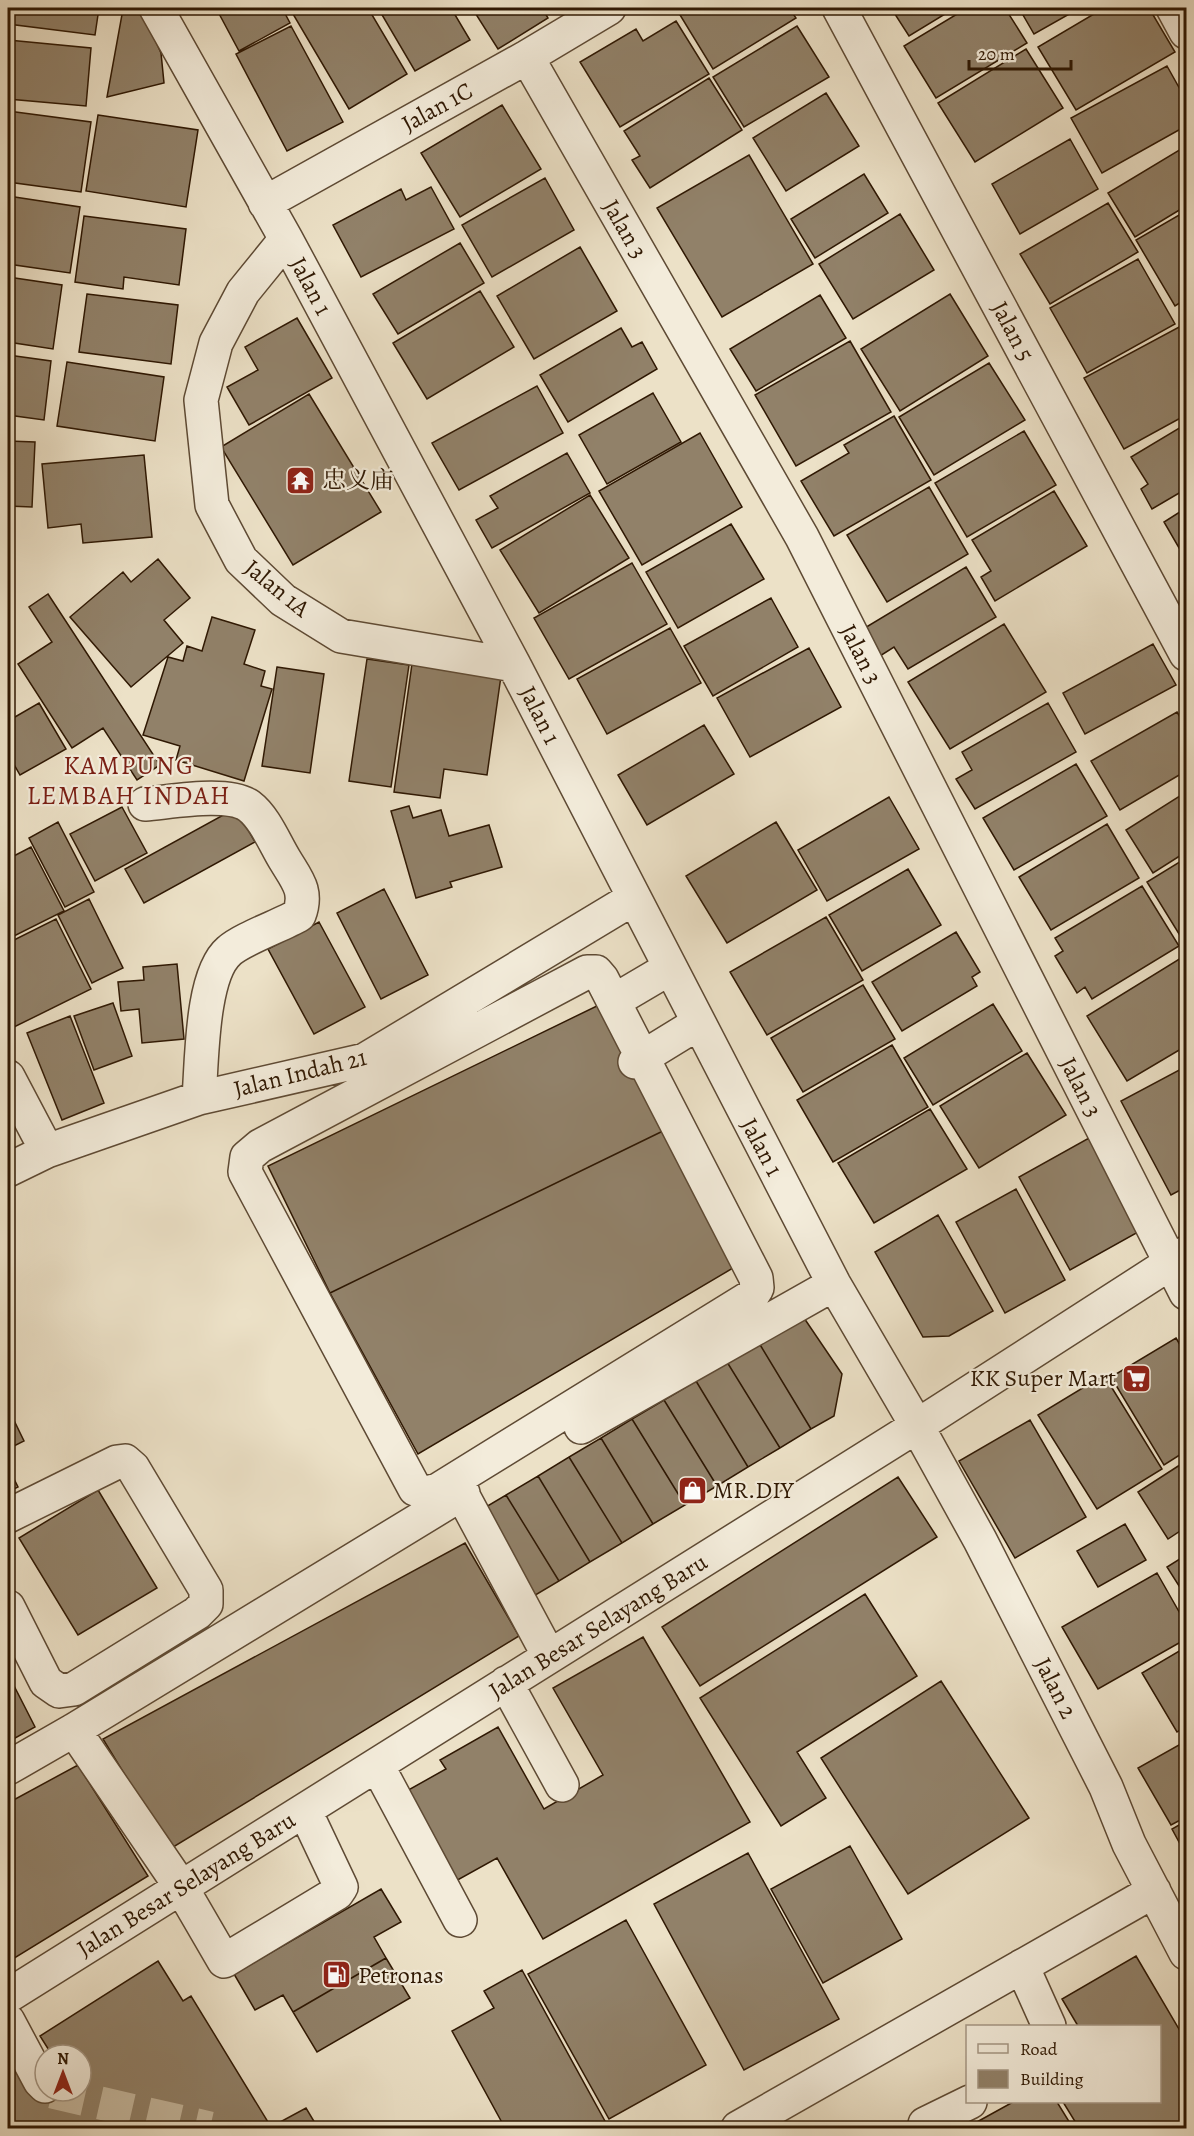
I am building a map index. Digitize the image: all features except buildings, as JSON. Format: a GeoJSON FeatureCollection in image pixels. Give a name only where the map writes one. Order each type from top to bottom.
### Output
{"type":"FeatureCollection","features":[{"type":"Feature","properties":{"kind":"street","name":"Jalan 1"},"geometry":{"type":"LineString","coordinates":[[156,8],[286,239],[514,665],[697,1024],[834,1284],[917,1426]]}},
{"type":"Feature","properties":{"kind":"street","name":"Jalan 1C"},"geometry":{"type":"LineString","coordinates":[[265,203],[527,57],[609,8]]}},
{"type":"Feature","properties":{"kind":"street","name":"Jalan 5"},"geometry":{"type":"LineString","coordinates":[[839,8],[1186,654]]}},
{"type":"Feature","properties":{"kind":"street"},"geometry":{"type":"LineString","coordinates":[[1173,8],[1186,32]]}},
{"type":"Feature","properties":{"kind":"street","name":"Jalan 3"},"geometry":{"type":"LineString","coordinates":[[527,57],[802,537],[1179,1258],[1186,1293]]}},
{"type":"Feature","properties":{"kind":"street","name":"Jalan 1A"},"geometry":{"type":"LineString","coordinates":[[286,239],[238,302],[216,343],[201,400],[212,505],[241,560],[284,600],[341,636],[514,665]]}},
{"type":"Feature","properties":{"kind":"street"},"geometry":{"type":"LineString","coordinates":[[145,804],[224,799],[248,805],[258,815],[300,885],[304,902],[299,915],[229,951],[218,969],[208,989],[199,1098]]}},
{"type":"Feature","properties":{"kind":"street","name":"Jalan Indah 21"},"geometry":{"type":"LineString","coordinates":[[8,1170],[47,1151],[199,1098],[365,1060],[634,898]]}},
{"type":"Feature","properties":{"kind":"street"},"geometry":{"type":"LineString","coordinates":[[614,1001],[670,968]]}},
{"type":"Feature","properties":{"kind":"street"},"geometry":{"type":"LineString","coordinates":[[587,972],[596,972],[614,1001],[639,1060],[713,1205],[756,1278],[758,1288],[752,1296],[438,1490],[426,1493],[415,1489],[245,1172],[247,1156],[260,1146],[587,972]]}},
{"type":"Feature","properties":{"kind":"street"},"geometry":{"type":"LineString","coordinates":[[639,1060],[697,1024]]}},
{"type":"Feature","properties":{"kind":"street"},"geometry":{"type":"LineString","coordinates":[[8,1077],[47,1151]]}},
{"type":"Feature","properties":{"kind":"street","name":"Jalan Besar Selayang Baru"},"geometry":{"type":"LineString","coordinates":[[8,1996],[917,1426],[1179,1258]]}},
{"type":"Feature","properties":{"kind":"street"},"geometry":{"type":"LineString","coordinates":[[8,1768],[74,1731],[462,1494],[834,1284]]}},
{"type":"Feature","properties":{"kind":"street","name":"Jalan 2"},"geometry":{"type":"LineString","coordinates":[[917,1426],[980,1540],[1106,1787],[1129,1844],[1186,1953]]}},
{"type":"Feature","properties":{"kind":"street"},"geometry":{"type":"LineString","coordinates":[[8,1516],[117,1462],[126,1461],[134,1468],[206,1590],[206,1604],[196,1613],[74,1689],[59,1691],[46,1682],[8,1607]]}},
{"type":"Feature","properties":{"kind":"street"},"geometry":{"type":"LineString","coordinates":[[462,1494],[549,1656]]}},
{"type":"Feature","properties":{"kind":"street"},"geometry":{"type":"LineString","coordinates":[[506,1683],[562,1785]]}},
{"type":"Feature","properties":{"kind":"street"},"geometry":{"type":"LineString","coordinates":[[74,1731],[181,1887],[224,1961],[231,1959],[338,1893],[341,1887],[305,1811]]}},
{"type":"Feature","properties":{"kind":"street"},"geometry":{"type":"LineString","coordinates":[[377,1765],[460,1920]]}},
{"type":"Feature","properties":{"kind":"street"},"geometry":{"type":"LineString","coordinates":[[738,2128],[1154,1890]]}},
{"type":"Feature","properties":{"kind":"street"},"geometry":{"type":"LineString","coordinates":[[1022,1966],[1050,2025]]}},
{"type":"Feature","properties":{"kind":"street"},"geometry":{"type":"LineString","coordinates":[[8,2021],[33,2068]]}},
{"type":"Feature","properties":{"kind":"street"},"geometry":{"type":"LineString","coordinates":[[925,2124],[968,2103]]}},
{"type":"Feature","properties":{"kind":"tunnel"},"geometry":{"type":"LineString","coordinates":[[93,2101],[210,2128]]}},
{"type":"Feature","properties":{"kind":"place","name":"忠义庙"},"geometry":{"type":"Point","coordinates":[301,480]}},
{"type":"Feature","properties":{"kind":"place","name":"KK Super Mart"},"geometry":{"type":"Point","coordinates":[1137,1378]}},
{"type":"Feature","properties":{"kind":"place","name":"MR.DIY"},"geometry":{"type":"Point","coordinates":[692,1490]}},
{"type":"Feature","properties":{"kind":"place","name":"Petronas"},"geometry":{"type":"Point","coordinates":[337,1975]}},
{"type":"Feature","properties":{"kind":"district","name":"KAMPUNG LEMBAH INDAH"},"geometry":{"type":"Point","coordinates":[129,780]}}]}
